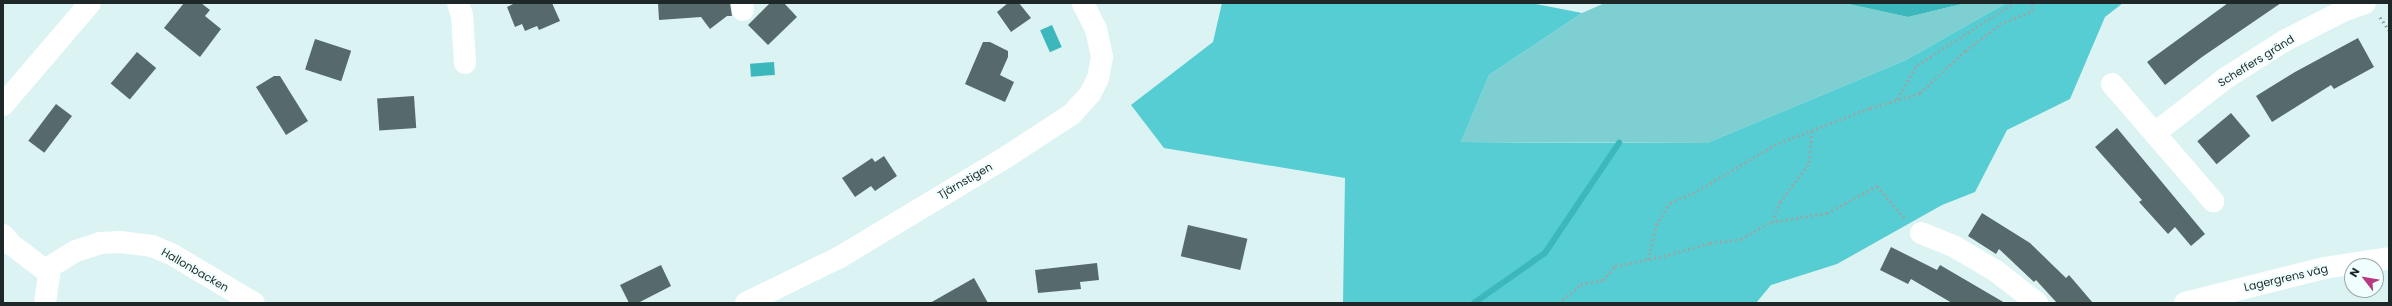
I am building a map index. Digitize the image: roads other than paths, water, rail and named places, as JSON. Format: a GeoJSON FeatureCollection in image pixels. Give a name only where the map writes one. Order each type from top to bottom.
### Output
{"type":"FeatureCollection","features":[{"type":"Feature","properties":{"kind":"street"},"geometry":{"type":"LineString","coordinates":[[3,105],[90,3]]}},
{"type":"Feature","properties":{"kind":"street"},"geometry":{"type":"LineString","coordinates":[[458,3],[462,14],[465,63]]}},
{"type":"Feature","properties":{"kind":"street","name":"Tjärnstigen"},"geometry":{"type":"LineString","coordinates":[[746,303],[840,257],[1000,161],[1072,114],[1090,94],[1098,78],[1102,58],[1096,28],[1083,3]]}},
{"type":"Feature","properties":{"kind":"street","name":"Scheffers gränd"},"geometry":{"type":"LineString","coordinates":[[2155,133],[2226,78],[2284,41],[2344,10],[2365,3]]}},
{"type":"Feature","properties":{"kind":"street"},"geometry":{"type":"LineString","coordinates":[[2112,84],[2213,201]]}},
{"type":"Feature","properties":{"kind":"street"},"geometry":{"type":"LineString","coordinates":[[1916,229],[1955,247],[1996,271],[2037,303]]}},
{"type":"Feature","properties":{"kind":"street"},"geometry":{"type":"LineString","coordinates":[[3,235],[12,245],[45,270],[49,275],[45,303]]}},
{"type":"Feature","properties":{"kind":"street","name":"Hallonbacken"},"geometry":{"type":"LineString","coordinates":[[45,270],[85,247],[100,243],[138,243],[173,255],[254,303]]}},
{"type":"Feature","properties":{"kind":"street","name":"Lagergrens väg"},"geometry":{"type":"LineString","coordinates":[[2185,303],[2324,268],[2389,258]]}},
{"type":"Feature","properties":{"kind":"waterway"},"geometry":{"type":"LineString","coordinates":[[1474,303],[1545,253],[1619,143]]}}]}
